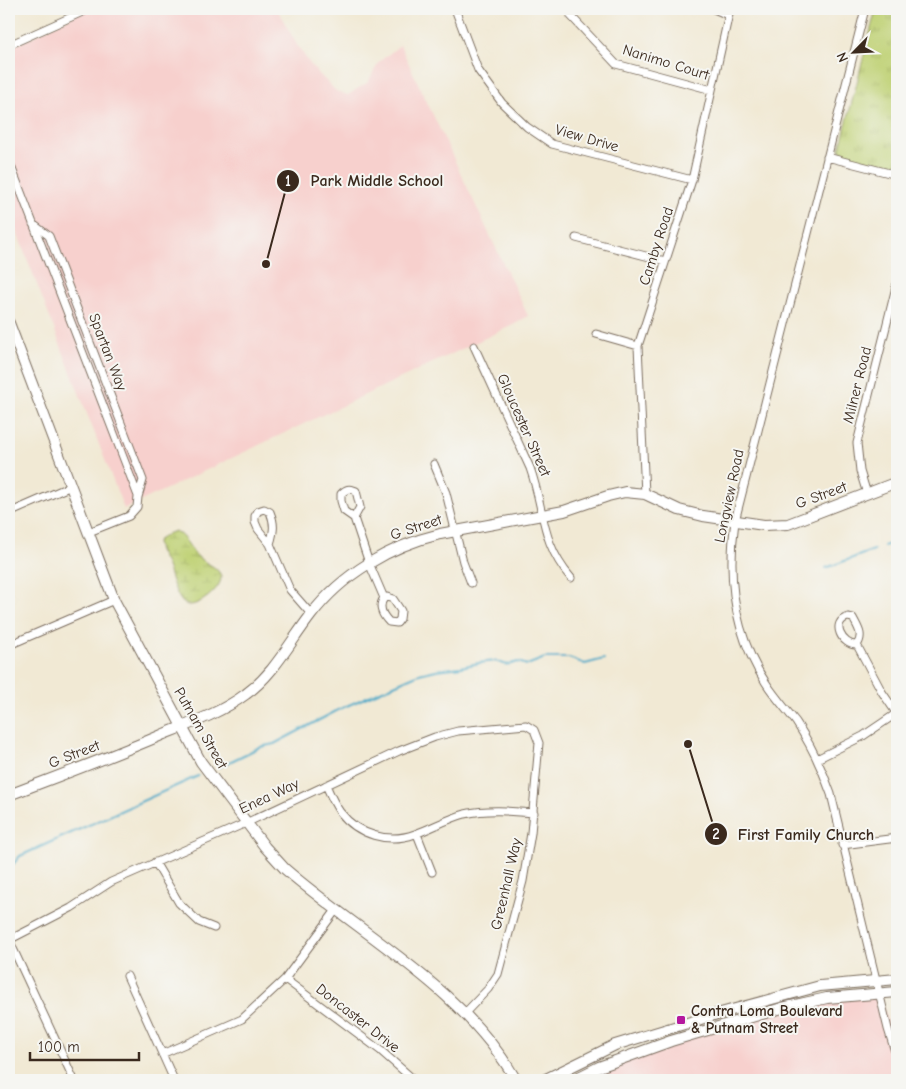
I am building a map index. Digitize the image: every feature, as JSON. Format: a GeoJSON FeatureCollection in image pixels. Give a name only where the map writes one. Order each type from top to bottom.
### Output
{"type":"FeatureCollection","features":[{"type":"Feature","properties":{"kind":"street"},"geometry":{"type":"LineString","coordinates":[[9,46],[89,9]]}},
{"type":"Feature","properties":{"kind":"street","name":"View Drive"},"geometry":{"type":"LineString","coordinates":[[455,9],[478,70],[502,103],[527,127],[552,144],[692,180]]}},
{"type":"Feature","properties":{"kind":"street"},"geometry":{"type":"LineString","coordinates":[[714,9],[729,12]]}},
{"type":"Feature","properties":{"kind":"street","name":"Longview Road"},"geometry":{"type":"LineString","coordinates":[[864,9],[735,522],[731,573],[734,598],[742,631],[754,661],[766,684],[795,721],[817,759],[831,794],[842,845],[897,1058]]}},
{"type":"Feature","properties":{"kind":"street","name":"Camby Road"},"geometry":{"type":"LineString","coordinates":[[645,494],[638,346],[692,180],[729,12]]}},
{"type":"Feature","properties":{"kind":"street","name":"Nanimo Court"},"geometry":{"type":"LineString","coordinates":[[571,16],[616,64],[712,90]]}},
{"type":"Feature","properties":{"kind":"street"},"geometry":{"type":"LineString","coordinates":[[827,157],[897,175]]}},
{"type":"Feature","properties":{"kind":"street","name":"Spartan Way"},"geometry":{"type":"LineString","coordinates":[[9,161],[138,497]]}},
{"type":"Feature","properties":{"kind":"street","name":"Spartan Way"},"geometry":{"type":"LineString","coordinates":[[33,224],[48,236],[143,480],[137,507],[129,516],[89,532]]}},
{"type":"Feature","properties":{"kind":"street"},"geometry":{"type":"LineString","coordinates":[[576,238],[665,261]]}},
{"type":"Feature","properties":{"kind":"street","name":"Milner Road"},"geometry":{"type":"LineString","coordinates":[[868,494],[859,463],[857,443],[897,283]]}},
{"type":"Feature","properties":{"kind":"street","name":"Putnam Street"},"geometry":{"type":"LineString","coordinates":[[9,323],[114,600],[181,727],[205,768],[246,823],[285,869],[423,976],[465,1013],[483,1032],[516,1080]]}},
{"type":"Feature","properties":{"kind":"street"},"geometry":{"type":"LineString","coordinates":[[596,334],[638,346]]}},
{"type":"Feature","properties":{"kind":"street","name":"Gloucester Street"},"geometry":{"type":"LineString","coordinates":[[474,346],[530,468],[538,494],[541,516],[554,556],[571,578]]}},
{"type":"Feature","properties":{"kind":"street"},"geometry":{"type":"LineString","coordinates":[[434,464],[446,493],[465,568],[471,583]]}},
{"type":"Feature","properties":{"kind":"street","name":"G Street"},"geometry":{"type":"LineString","coordinates":[[9,795],[181,727],[231,704],[253,689],[274,668],[311,614],[337,587],[369,563],[410,542],[455,531],[570,510],[614,494],[631,492],[645,494],[679,510],[735,522],[764,525],[788,524],[897,482]]}},
{"type":"Feature","properties":{"kind":"street"},"geometry":{"type":"LineString","coordinates":[[9,513],[71,486]]}},
{"type":"Feature","properties":{"kind":"street"},"geometry":{"type":"LineString","coordinates":[[354,518],[369,563],[384,598]]}},
{"type":"Feature","properties":{"kind":"street"},"geometry":{"type":"LineString","coordinates":[[270,544],[290,590],[311,614]]}},
{"type":"Feature","properties":{"kind":"street"},"geometry":{"type":"LineString","coordinates":[[9,645],[114,600]]}},
{"type":"Feature","properties":{"kind":"street"},"geometry":{"type":"LineString","coordinates":[[817,759],[863,736],[897,714],[882,692],[857,645]]}},
{"type":"Feature","properties":{"kind":"street","name":"Enea Way"},"geometry":{"type":"LineString","coordinates":[[9,940],[71,908],[111,882],[246,823],[419,743],[464,730],[526,725],[530,726],[537,734],[539,748]]}},
{"type":"Feature","properties":{"kind":"street","name":"Greenhall Way"},"geometry":{"type":"LineString","coordinates":[[465,1013],[493,984],[500,967],[527,864],[534,813],[539,748]]}},
{"type":"Feature","properties":{"kind":"street"},"geometry":{"type":"LineString","coordinates":[[326,785],[340,812],[348,820],[360,830],[383,838],[417,834],[453,818],[479,812],[496,810],[534,813]]}},
{"type":"Feature","properties":{"kind":"street"},"geometry":{"type":"LineString","coordinates":[[417,834],[432,872]]}},
{"type":"Feature","properties":{"kind":"street"},"geometry":{"type":"LineString","coordinates":[[842,845],[897,838]]}},
{"type":"Feature","properties":{"kind":"street"},"geometry":{"type":"LineString","coordinates":[[156,862],[179,903],[199,922],[214,928]]}},
{"type":"Feature","properties":{"kind":"street"},"geometry":{"type":"LineString","coordinates":[[162,1054],[242,1019],[285,979],[336,910]]}},
{"type":"Feature","properties":{"kind":"street"},"geometry":{"type":"LineString","coordinates":[[9,940],[74,1080]]}},
{"type":"Feature","properties":{"kind":"street"},"geometry":{"type":"LineString","coordinates":[[127,976],[174,1080]]}},
{"type":"Feature","properties":{"kind":"street","name":"Doncaster Drive"},"geometry":{"type":"LineString","coordinates":[[285,979],[381,1051],[414,1080]]}},
{"type":"Feature","properties":{"kind":"street"},"geometry":{"type":"LineString","coordinates":[[544,1080],[615,1045],[717,1014],[820,986],[897,979]]}},
{"type":"Feature","properties":{"kind":"street"},"geometry":{"type":"LineString","coordinates":[[574,1080],[599,1067],[671,1041],[782,1008],[827,998],[897,992]]}},
{"type":"Feature","properties":{"kind":"shaded area"},"geometry":{"type":"Polygon","coordinates":[[[86,9],[277,9],[297,45],[313,68],[336,91],[348,95],[368,82],[379,62],[400,45],[528,316],[515,324],[124,509],[9,212],[9,49],[86,9]]]}},
{"type":"Feature","properties":{"kind":"shaded area"},"geometry":{"type":"Polygon","coordinates":[[[880,994],[897,1058],[897,1080],[601,1080],[599,1067],[782,1008],[880,994]]]}},
{"type":"Feature","properties":{"kind":"green space"},"geometry":{"type":"Polygon","coordinates":[[[876,9],[897,9],[897,169],[844,156],[840,148],[876,9]]]}},
{"type":"Feature","properties":{"kind":"green space"},"geometry":{"type":"Polygon","coordinates":[[[175,531],[182,536],[198,557],[218,570],[221,577],[213,592],[195,604],[185,604],[179,598],[167,565],[158,549],[157,541],[175,531]]]}},
{"type":"Feature","properties":{"kind":"waterway"},"geometry":{"type":"LineString","coordinates":[[884,546],[897,541]]}},
{"type":"Feature","properties":{"kind":"waterway"},"geometry":{"type":"LineString","coordinates":[[826,568],[874,550]]}},
{"type":"Feature","properties":{"kind":"waterway"},"geometry":{"type":"LineString","coordinates":[[219,767],[260,747],[274,744],[342,708],[419,674],[495,661],[507,665],[518,662],[527,665],[545,658],[569,658],[585,664],[604,659]]}},
{"type":"Feature","properties":{"kind":"waterway"},"geometry":{"type":"LineString","coordinates":[[9,869],[20,856],[198,776]]}},
{"type":"Feature","properties":{"kind":"place","name":"Park Middle School"},"geometry":{"type":"Point","coordinates":[266,264]}},
{"type":"Feature","properties":{"kind":"place","name":"First Family Church"},"geometry":{"type":"Point","coordinates":[688,744]}},
{"type":"Feature","properties":{"kind":"place","name":"Contra Loma Boulevard & Putnam Street"},"geometry":{"type":"Point","coordinates":[681,1020]}}]}
